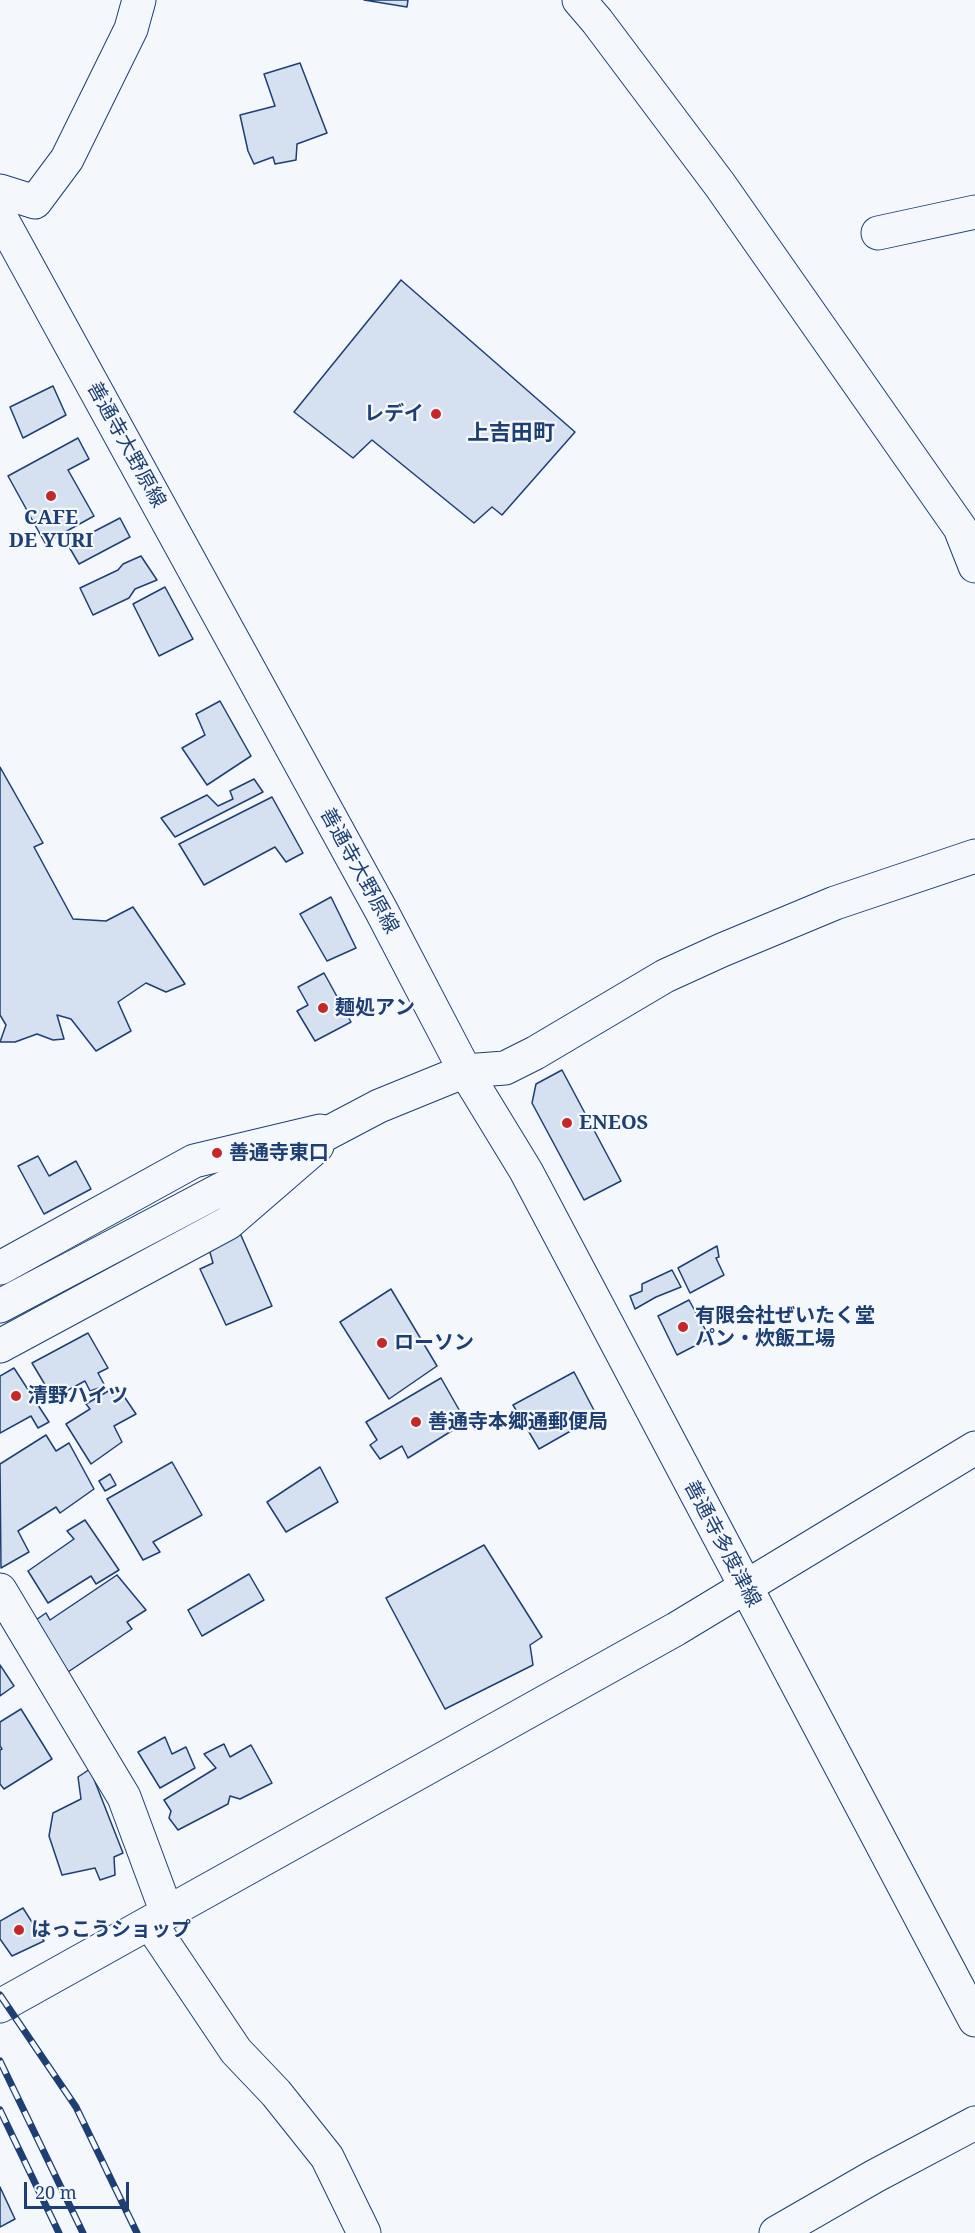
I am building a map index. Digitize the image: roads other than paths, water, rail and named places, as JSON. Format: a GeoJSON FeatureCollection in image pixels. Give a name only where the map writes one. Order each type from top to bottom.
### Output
{"type":"FeatureCollection","features":[{"type":"Feature","properties":{"kind":"street"},"geometry":{"type":"LineString","coordinates":[[0,191],[35,202],[67,159],[131,29],[139,0]]}},
{"type":"Feature","properties":{"kind":"street"},"geometry":{"type":"LineString","coordinates":[[579,0],[734,205],[960,528],[975,566]]}},
{"type":"Feature","properties":{"kind":"street"},"geometry":{"type":"LineString","coordinates":[[879,233],[975,212]]}},
{"type":"Feature","properties":{"kind":"street","name":"善通寺大野原線"},"geometry":{"type":"LineString","coordinates":[[0,216],[375,900],[465,1071]]}},
{"type":"Feature","properties":{"kind":"street"},"geometry":{"type":"LineString","coordinates":[[0,1306],[380,1106],[465,1071],[505,1068],[535,1053],[665,976],[722,950],[835,903],[975,856]]}},
{"type":"Feature","properties":{"kind":"street","name":"善通寺多度津線"},"geometry":{"type":"LineString","coordinates":[[465,1071],[526,1171],[975,2020]]}},
{"type":"Feature","properties":{"kind":"street"},"geometry":{"type":"LineString","coordinates":[[0,1268],[194,1161],[339,1127]]}},
{"type":"Feature","properties":{"kind":"street"},"geometry":{"type":"LineString","coordinates":[[0,1346],[228,1223],[339,1127]]}},
{"type":"Feature","properties":{"kind":"street"},"geometry":{"type":"LineString","coordinates":[[0,2006],[676,1629],[975,1448]]}},
{"type":"Feature","properties":{"kind":"street"},"geometry":{"type":"LineString","coordinates":[[0,1590],[124,1797],[158,1918],[236,2051],[276,2093],[327,2157],[364,2233]]}},
{"type":"Feature","properties":{"kind":"street"},"geometry":{"type":"LineString","coordinates":[[776,2233],[875,2176],[975,2123]]}},
{"type":"Feature","properties":{"kind":"railway"},"geometry":{"type":"LineString","coordinates":[[0,1995],[76,2107],[137,2233]]}},
{"type":"Feature","properties":{"kind":"railway"},"geometry":{"type":"LineString","coordinates":[[0,2061],[83,2233]]}},
{"type":"Feature","properties":{"kind":"railway"},"geometry":{"type":"LineString","coordinates":[[0,2110],[59,2233]]}},
{"type":"Feature","properties":{"kind":"place","name":"レデイ"},"geometry":{"type":"Point","coordinates":[436,414]}},
{"type":"Feature","properties":{"kind":"place","name":"CAFE DE YURI"},"geometry":{"type":"Point","coordinates":[51,496]}},
{"type":"Feature","properties":{"kind":"place","name":"麺処アン"},"geometry":{"type":"Point","coordinates":[323,1008]}},
{"type":"Feature","properties":{"kind":"place","name":"ENEOS"},"geometry":{"type":"Point","coordinates":[567,1123]}},
{"type":"Feature","properties":{"kind":"place","name":"善通寺東口"},"geometry":{"type":"Point","coordinates":[217,1153]}},
{"type":"Feature","properties":{"kind":"place","name":"有限会社ぜいたく堂 パン・炊飯工場"},"geometry":{"type":"Point","coordinates":[683,1327]}},
{"type":"Feature","properties":{"kind":"place","name":"ローソン"},"geometry":{"type":"Point","coordinates":[382,1343]}},
{"type":"Feature","properties":{"kind":"place","name":"清野ハイツ"},"geometry":{"type":"Point","coordinates":[16,1396]}},
{"type":"Feature","properties":{"kind":"place","name":"善通寺本郷通郵便局"},"geometry":{"type":"Point","coordinates":[416,1422]}},
{"type":"Feature","properties":{"kind":"place","name":"はっこうショップ"},"geometry":{"type":"Point","coordinates":[19,1930]}},
{"type":"Feature","properties":{"kind":"district","name":"上吉田町"},"geometry":{"type":"Point","coordinates":[511,434]}}]}
